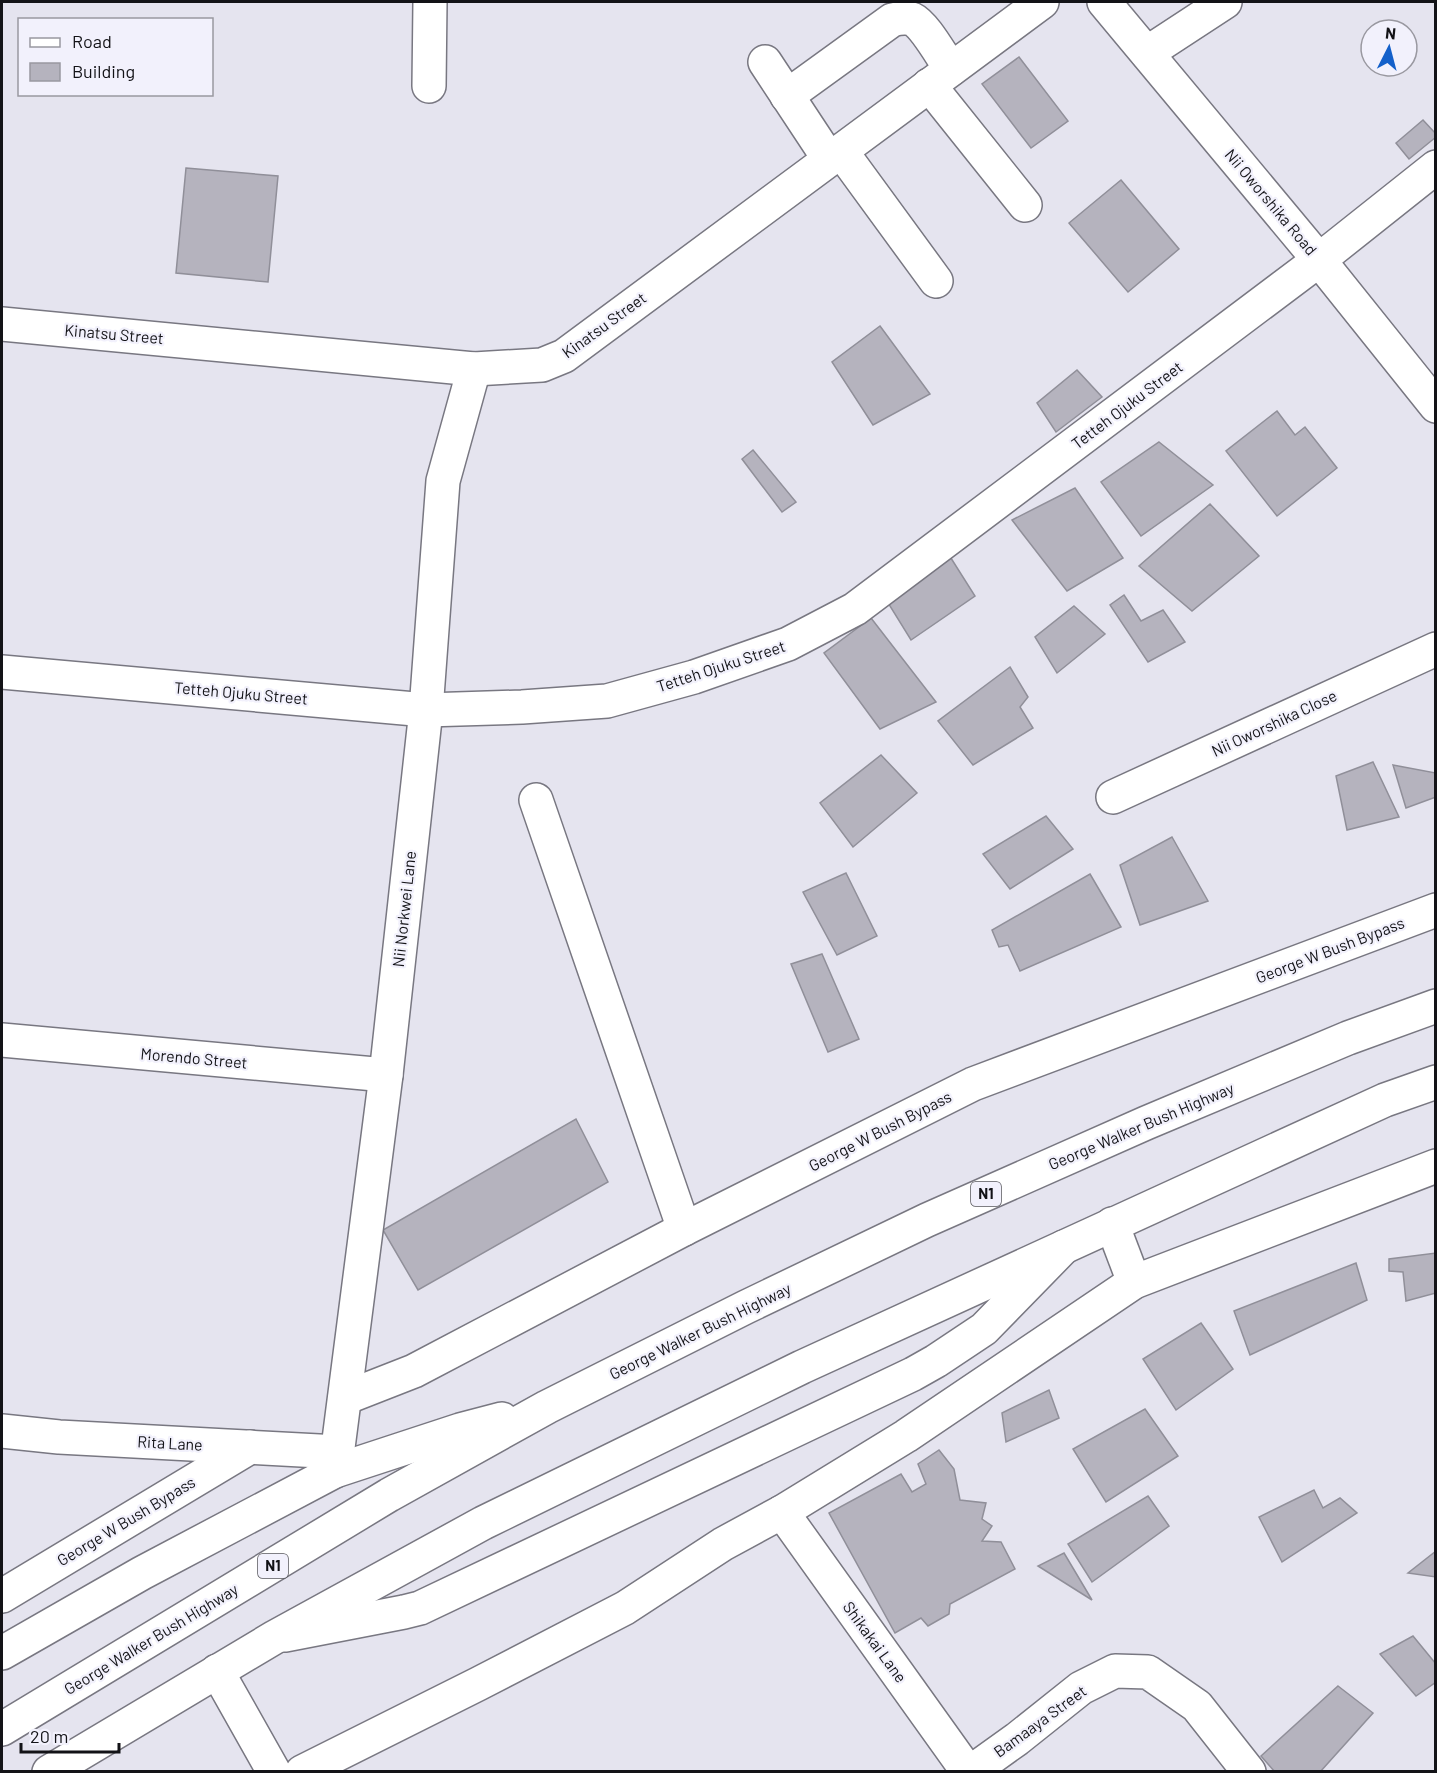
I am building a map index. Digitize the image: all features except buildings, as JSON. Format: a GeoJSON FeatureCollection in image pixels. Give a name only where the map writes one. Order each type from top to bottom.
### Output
{"type":"FeatureCollection","features":[{"type":"Feature","properties":{"kind":"main road"},"geometry":{"type":"LineString","coordinates":[[429,86],[430,2]]}},
{"type":"Feature","properties":{"kind":"main road","name":"Kinatsu Street"},"geometry":{"type":"LineString","coordinates":[[2,324],[474,369],[542,365],[564,356],[1042,2]]}},
{"type":"Feature","properties":{"kind":"main road","name":"Nii Oworshika Road"},"geometry":{"type":"LineString","coordinates":[[1104,2],[1319,260],[1436,406]]}},
{"type":"Feature","properties":{"kind":"main road"},"geometry":{"type":"LineString","coordinates":[[1147,53],[1225,2]]}},
{"type":"Feature","properties":{"kind":"main road"},"geometry":{"type":"LineString","coordinates":[[787,96],[892,20],[904,18],[914,20],[922,28],[940,77],[1025,205]]}},
{"type":"Feature","properties":{"kind":"main road"},"geometry":{"type":"LineString","coordinates":[[765,62],[787,96],[936,281]]}},
{"type":"Feature","properties":{"kind":"main road","name":"Tetteh Ojuku Street"},"geometry":{"type":"LineString","coordinates":[[2,672],[426,710],[522,707],[607,701],[694,677],[788,644],[855,609],[1319,260],[1436,167]]}},
{"type":"Feature","properties":{"kind":"main road","name":"Nii Norkwei Lane"},"geometry":{"type":"LineString","coordinates":[[336,1461],[386,1075],[426,710],[443,481],[474,369]]}},
{"type":"Feature","properties":{"kind":"main road","name":"Nii Oworshika Close"},"geometry":{"type":"LineString","coordinates":[[1113,797],[1436,649]]}},
{"type":"Feature","properties":{"kind":"main road"},"geometry":{"type":"LineString","coordinates":[[536,800],[684,1229]]}},
{"type":"Feature","properties":{"kind":"main road","name":"George W Bush Bypass"},"geometry":{"type":"LineString","coordinates":[[345,1398],[414,1371],[684,1229],[973,1084],[1436,910]]}},
{"type":"Feature","properties":{"kind":"main road","name":"George Walker Bush Highway"},"geometry":{"type":"LineString","coordinates":[[2,1729],[389,1496],[547,1407],[746,1307],[927,1220],[1146,1123],[1348,1038],[1436,1006]]}},
{"type":"Feature","properties":{"kind":"main road","name":"Morendo Street"},"geometry":{"type":"LineString","coordinates":[[2,1040],[386,1075]]}},
{"type":"Feature","properties":{"kind":"main road"},"geometry":{"type":"LineString","coordinates":[[49,1772],[275,1637],[494,1518],[802,1367],[1385,1100],[1436,1082]]}},
{"type":"Feature","properties":{"kind":"main road"},"geometry":{"type":"LineString","coordinates":[[302,1772],[625,1608],[723,1544],[782,1512],[906,1436],[1134,1282],[1436,1166]]}},
{"type":"Feature","properties":{"kind":"main road"},"geometry":{"type":"LineString","coordinates":[[1112,1224],[1134,1282]]}},
{"type":"Feature","properties":{"kind":"main road"},"geometry":{"type":"LineString","coordinates":[[275,1637],[420,1608],[913,1374],[984,1329],[1067,1245]]}},
{"type":"Feature","properties":{"kind":"main road"},"geometry":{"type":"LineString","coordinates":[[2,1653],[336,1461],[547,1407]]}},
{"type":"Feature","properties":{"kind":"main road","name":"Rita Lane"},"geometry":{"type":"LineString","coordinates":[[2,1431],[59,1437],[250,1447],[336,1461]]}},
{"type":"Feature","properties":{"kind":"main road","name":"George W Bush Bypass"},"geometry":{"type":"LineString","coordinates":[[2,1596],[250,1447]]}},
{"type":"Feature","properties":{"kind":"main road","name":"Shikakai Lane"},"geometry":{"type":"LineString","coordinates":[[782,1512],[969,1772]]}},
{"type":"Feature","properties":{"kind":"main road"},"geometry":{"type":"LineString","coordinates":[[217,1671],[274,1772]]}},
{"type":"Feature","properties":{"kind":"main road","name":"Bamaaya Street"},"geometry":{"type":"LineString","coordinates":[[969,1772],[1017,1739],[1081,1688],[1115,1671],[1148,1672],[1197,1706],[1249,1772]]}}]}
